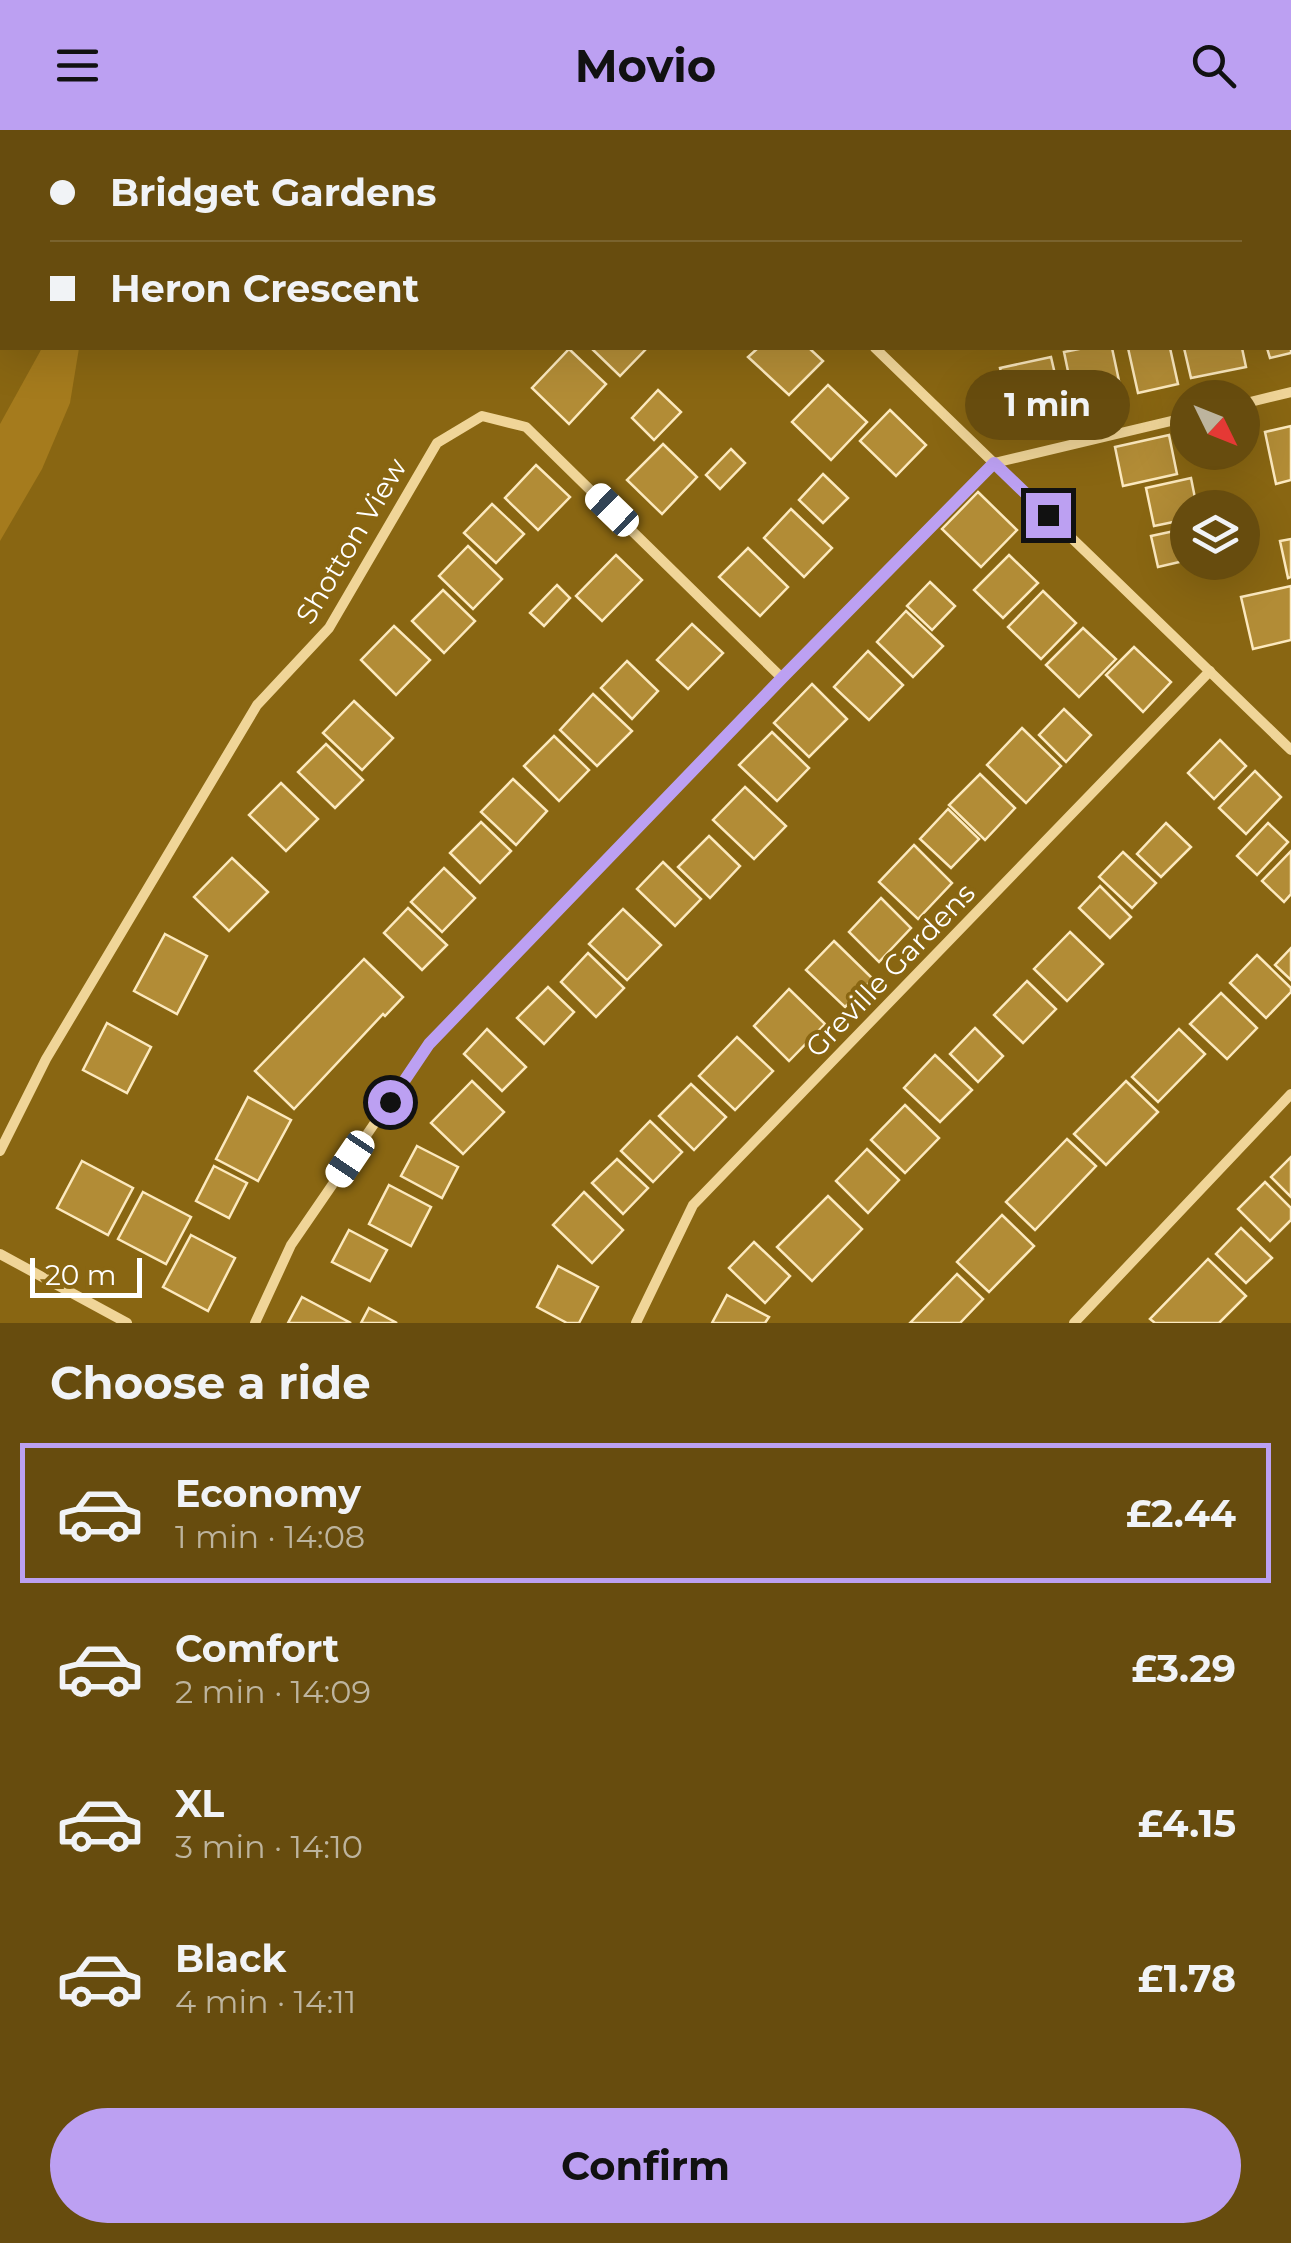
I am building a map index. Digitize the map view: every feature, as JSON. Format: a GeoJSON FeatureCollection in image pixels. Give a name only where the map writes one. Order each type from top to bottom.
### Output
{"type":"FeatureCollection","features":[{"type":"Feature","properties":{"kind":"street"},"geometry":{"type":"LineString","coordinates":[[877,350],[1291,750]]}},
{"type":"Feature","properties":{"kind":"street"},"geometry":{"type":"LineString","coordinates":[[1260,400],[1291,392]]}},
{"type":"Feature","properties":{"kind":"street","name":"Shotton View"},"geometry":{"type":"LineString","coordinates":[[0,1151],[46,1059],[257,705],[330,628],[436,442],[482,416],[526,427],[782,678]]}},
{"type":"Feature","properties":{"kind":"street"},"geometry":{"type":"LineString","coordinates":[[255,1323],[291,1245],[429,1044],[994,463],[1170,421]]}},
{"type":"Feature","properties":{"kind":"street","name":"Greville Gardens"},"geometry":{"type":"LineString","coordinates":[[636,1323],[694,1206],[1210,671]]}},
{"type":"Feature","properties":{"kind":"street"},"geometry":{"type":"LineString","coordinates":[[1074,1323],[1291,1094]]}},
{"type":"Feature","properties":{"kind":"street"},"geometry":{"type":"LineString","coordinates":[[0,1254],[126,1323]]}},
{"type":"Feature","properties":{"kind":"shaded area"},"geometry":{"type":"Polygon","coordinates":[[[41,350],[79,350],[70,403],[42,469],[0,541],[0,424],[41,350]]]}},
{"type":"Feature","properties":{"kind":"building"},"geometry":{"type":"Polygon","coordinates":[[[568,350],[606,384],[569,424],[532,388],[568,350]]]}},
{"type":"Feature","properties":{"kind":"building"},"geometry":{"type":"Polygon","coordinates":[[[593,350],[645,350],[620,376],[593,350]]]}},
{"type":"Feature","properties":{"kind":"building"},"geometry":{"type":"Polygon","coordinates":[[[756,350],[811,350],[823,361],[789,395],[748,357],[756,350]]]}},
{"type":"Feature","properties":{"kind":"building"},"geometry":{"type":"Polygon","coordinates":[[[1112,350],[1122,395],[1075,405],[1064,352],[1112,350]]]}},
{"type":"Feature","properties":{"kind":"building"},"geometry":{"type":"Polygon","coordinates":[[[1128,350],[1170,350],[1177,380],[1170,380],[1170,386],[1138,393],[1128,350]]]}},
{"type":"Feature","properties":{"kind":"building"},"geometry":{"type":"Polygon","coordinates":[[[1184,350],[1242,350],[1246,367],[1191,378],[1184,350]]]}},
{"type":"Feature","properties":{"kind":"building"},"geometry":{"type":"Polygon","coordinates":[[[1268,350],[1291,350],[1291,353],[1270,358],[1268,350]]]}},
{"type":"Feature","properties":{"kind":"building"},"geometry":{"type":"Polygon","coordinates":[[[1051,357],[1061,400],[1009,411],[1000,368],[1051,357]]]}},
{"type":"Feature","properties":{"kind":"building"},"geometry":{"type":"Polygon","coordinates":[[[828,385],[867,422],[831,460],[792,422],[828,385]]]}},
{"type":"Feature","properties":{"kind":"building"},"geometry":{"type":"Polygon","coordinates":[[[658,390],[681,412],[654,440],[632,418],[658,390]]]}},
{"type":"Feature","properties":{"kind":"building"},"geometry":{"type":"Polygon","coordinates":[[[890,410],[926,445],[896,476],[860,441],[890,410]]]}},
{"type":"Feature","properties":{"kind":"building"},"geometry":{"type":"Polygon","coordinates":[[[1291,426],[1291,480],[1276,484],[1265,432],[1291,426]]]}},
{"type":"Feature","properties":{"kind":"building"},"geometry":{"type":"Polygon","coordinates":[[[1169,435],[1170,470],[1176,470],[1177,474],[1123,486],[1115,447],[1169,435]]]}},
{"type":"Feature","properties":{"kind":"building"},"geometry":{"type":"Polygon","coordinates":[[[663,444],[697,477],[662,514],[627,480],[663,444]]]}},
{"type":"Feature","properties":{"kind":"building"},"geometry":{"type":"Polygon","coordinates":[[[731,449],[745,463],[720,489],[706,475],[731,449]]]}},
{"type":"Feature","properties":{"kind":"building"},"geometry":{"type":"Polygon","coordinates":[[[536,465],[570,497],[538,530],[505,498],[536,465]]]}},
{"type":"Feature","properties":{"kind":"building"},"geometry":{"type":"Polygon","coordinates":[[[823,474],[848,498],[823,523],[799,500],[823,474]]]}},
{"type":"Feature","properties":{"kind":"building"},"geometry":{"type":"Polygon","coordinates":[[[1191,478],[1193,490],[1170,490],[1170,523],[1154,526],[1146,488],[1191,478]]]}},
{"type":"Feature","properties":{"kind":"building"},"geometry":{"type":"Polygon","coordinates":[[[978,492],[1017,530],[981,567],[942,529],[978,492]]]}},
{"type":"Feature","properties":{"kind":"building"},"geometry":{"type":"Polygon","coordinates":[[[492,504],[524,534],[496,563],[464,533],[492,504]]]}},
{"type":"Feature","properties":{"kind":"building"},"geometry":{"type":"Polygon","coordinates":[[[791,509],[832,548],[804,577],[764,538],[791,509]]]}},
{"type":"Feature","properties":{"kind":"building"},"geometry":{"type":"Polygon","coordinates":[[[1170,532],[1170,564],[1158,567],[1151,536],[1170,532]]]}},
{"type":"Feature","properties":{"kind":"building"},"geometry":{"type":"Polygon","coordinates":[[[1291,539],[1291,577],[1288,578],[1280,541],[1291,539]]]}},
{"type":"Feature","properties":{"kind":"building"},"geometry":{"type":"Polygon","coordinates":[[[468,546],[502,579],[473,609],[439,576],[468,546]]]}},
{"type":"Feature","properties":{"kind":"building"},"geometry":{"type":"Polygon","coordinates":[[[748,548],[788,587],[760,616],[719,577],[748,548]]]}},
{"type":"Feature","properties":{"kind":"building"},"geometry":{"type":"Polygon","coordinates":[[[616,555],[642,580],[602,621],[576,596],[616,555]]]}},
{"type":"Feature","properties":{"kind":"building"},"geometry":{"type":"Polygon","coordinates":[[[1009,555],[1038,583],[1003,618],[974,590],[1009,555]]]}},
{"type":"Feature","properties":{"kind":"building"},"geometry":{"type":"Polygon","coordinates":[[[930,582],[955,606],[932,630],[907,606],[930,582]]]}},
{"type":"Feature","properties":{"kind":"building"},"geometry":{"type":"Polygon","coordinates":[[[557,585],[570,598],[544,626],[530,613],[557,585]]]}},
{"type":"Feature","properties":{"kind":"building"},"geometry":{"type":"Polygon","coordinates":[[[1291,586],[1291,640],[1253,649],[1241,597],[1291,586]]]}},
{"type":"Feature","properties":{"kind":"building"},"geometry":{"type":"Polygon","coordinates":[[[443,590],[475,621],[444,653],[412,621],[443,590]]]}},
{"type":"Feature","properties":{"kind":"building"},"geometry":{"type":"Polygon","coordinates":[[[1043,591],[1076,623],[1041,659],[1008,627],[1043,591]]]}},
{"type":"Feature","properties":{"kind":"building"},"geometry":{"type":"Polygon","coordinates":[[[906,611],[943,646],[913,677],[877,642],[906,611]]]}},
{"type":"Feature","properties":{"kind":"building"},"geometry":{"type":"Polygon","coordinates":[[[692,624],[723,653],[688,689],[657,660],[692,624]]]}},
{"type":"Feature","properties":{"kind":"building"},"geometry":{"type":"Polygon","coordinates":[[[394,626],[430,660],[396,695],[361,660],[394,626]]]}},
{"type":"Feature","properties":{"kind":"building"},"geometry":{"type":"Polygon","coordinates":[[[1083,628],[1116,659],[1079,697],[1046,665],[1083,628]]]}},
{"type":"Feature","properties":{"kind":"building"},"geometry":{"type":"Polygon","coordinates":[[[1134,647],[1171,682],[1143,712],[1106,675],[1134,647]]]}},
{"type":"Feature","properties":{"kind":"building"},"geometry":{"type":"Polygon","coordinates":[[[868,651],[903,685],[869,720],[834,687],[868,651]]]}},
{"type":"Feature","properties":{"kind":"building"},"geometry":{"type":"Polygon","coordinates":[[[627,661],[658,691],[632,719],[601,688],[627,661]]]}},
{"type":"Feature","properties":{"kind":"building"},"geometry":{"type":"Polygon","coordinates":[[[812,684],[847,719],[809,757],[774,723],[812,684]]]}},
{"type":"Feature","properties":{"kind":"building"},"geometry":{"type":"Polygon","coordinates":[[[593,694],[632,731],[597,766],[560,730],[593,694]]]}},
{"type":"Feature","properties":{"kind":"building"},"geometry":{"type":"Polygon","coordinates":[[[354,701],[393,738],[362,770],[323,733],[354,701]]]}},
{"type":"Feature","properties":{"kind":"building"},"geometry":{"type":"Polygon","coordinates":[[[1064,709],[1091,735],[1066,762],[1039,735],[1064,709]]]}},
{"type":"Feature","properties":{"kind":"building"},"geometry":{"type":"Polygon","coordinates":[[[1022,728],[1061,766],[1026,803],[987,765],[1022,728]]]}},
{"type":"Feature","properties":{"kind":"building"},"geometry":{"type":"Polygon","coordinates":[[[772,732],[809,768],[777,801],[739,765],[772,732]]]}},
{"type":"Feature","properties":{"kind":"building"},"geometry":{"type":"Polygon","coordinates":[[[554,736],[589,770],[559,801],[524,766],[554,736]]]}},
{"type":"Feature","properties":{"kind":"building"},"geometry":{"type":"Polygon","coordinates":[[[1220,740],[1246,766],[1214,799],[1188,773],[1220,740]]]}},
{"type":"Feature","properties":{"kind":"building"},"geometry":{"type":"Polygon","coordinates":[[[326,744],[363,780],[335,808],[298,772],[326,744]]]}},
{"type":"Feature","properties":{"kind":"building"},"geometry":{"type":"Polygon","coordinates":[[[1255,771],[1281,797],[1246,834],[1219,808],[1255,771]]]}},
{"type":"Feature","properties":{"kind":"building"},"geometry":{"type":"Polygon","coordinates":[[[980,774],[1015,808],[985,840],[949,805],[980,774]]]}},
{"type":"Feature","properties":{"kind":"building"},"geometry":{"type":"Polygon","coordinates":[[[513,779],[547,811],[516,845],[481,812],[513,779]]]}},
{"type":"Feature","properties":{"kind":"building"},"geometry":{"type":"Polygon","coordinates":[[[281,783],[318,819],[286,851],[249,815],[281,783]]]}},
{"type":"Feature","properties":{"kind":"building"},"geometry":{"type":"Polygon","coordinates":[[[745,787],[786,826],[754,859],[713,820],[745,787]]]}},
{"type":"Feature","properties":{"kind":"building"},"geometry":{"type":"Polygon","coordinates":[[[948,809],[979,839],[951,868],[920,839],[948,809]]]}},
{"type":"Feature","properties":{"kind":"building"},"geometry":{"type":"Polygon","coordinates":[[[481,822],[511,851],[480,883],[450,853],[481,822]]]}},
{"type":"Feature","properties":{"kind":"building"},"geometry":{"type":"Polygon","coordinates":[[[1166,823],[1191,847],[1161,877],[1137,854],[1166,823]]]}},
{"type":"Feature","properties":{"kind":"building"},"geometry":{"type":"Polygon","coordinates":[[[1268,823],[1288,842],[1257,875],[1237,856],[1268,823]]]}},
{"type":"Feature","properties":{"kind":"building"},"geometry":{"type":"Polygon","coordinates":[[[709,836],[740,866],[710,898],[678,867],[709,836]]]}},
{"type":"Feature","properties":{"kind":"building"},"geometry":{"type":"Polygon","coordinates":[[[914,845],[952,883],[918,919],[879,882],[914,845]]]}},
{"type":"Feature","properties":{"kind":"building"},"geometry":{"type":"Polygon","coordinates":[[[1291,851],[1291,894],[1284,902],[1262,881],[1291,851]]]}},
{"type":"Feature","properties":{"kind":"building"},"geometry":{"type":"Polygon","coordinates":[[[1123,852],[1156,883],[1132,908],[1099,877],[1123,852]]]}},
{"type":"Feature","properties":{"kind":"building"},"geometry":{"type":"Polygon","coordinates":[[[232,858],[268,892],[229,931],[194,897],[232,858]]]}},
{"type":"Feature","properties":{"kind":"building"},"geometry":{"type":"Polygon","coordinates":[[[663,862],[701,899],[675,926],[637,889],[663,862]]]}},
{"type":"Feature","properties":{"kind":"building"},"geometry":{"type":"Polygon","coordinates":[[[444,868],[475,898],[442,932],[411,902],[444,868]]]}},
{"type":"Feature","properties":{"kind":"building"},"geometry":{"type":"Polygon","coordinates":[[[1100,886],[1131,917],[1110,938],[1079,908],[1100,886]]]}},
{"type":"Feature","properties":{"kind":"building"},"geometry":{"type":"Polygon","coordinates":[[[881,898],[911,928],[879,962],[849,932],[881,898]]]}},
{"type":"Feature","properties":{"kind":"building"},"geometry":{"type":"Polygon","coordinates":[[[408,908],[447,945],[422,970],[384,933],[408,908]]]}},
{"type":"Feature","properties":{"kind":"building"},"geometry":{"type":"Polygon","coordinates":[[[623,909],[661,945],[627,980],[589,944],[623,909]]]}},
{"type":"Feature","properties":{"kind":"building"},"geometry":{"type":"Polygon","coordinates":[[[1070,932],[1103,964],[1067,1001],[1034,969],[1070,932]]]}},
{"type":"Feature","properties":{"kind":"building"},"geometry":{"type":"Polygon","coordinates":[[[165,934],[207,956],[177,1014],[134,991],[165,934]]]}},
{"type":"Feature","properties":{"kind":"building"},"geometry":{"type":"Polygon","coordinates":[[[834,941],[873,979],[845,1007],[806,970],[834,941]]]}},
{"type":"Feature","properties":{"kind":"building"},"geometry":{"type":"Polygon","coordinates":[[[1291,948],[1291,980],[1275,965],[1291,948]]]}},
{"type":"Feature","properties":{"kind":"building"},"geometry":{"type":"Polygon","coordinates":[[[588,953],[624,988],[596,1017],[561,982],[588,953]]]}},
{"type":"Feature","properties":{"kind":"building"},"geometry":{"type":"Polygon","coordinates":[[[1257,955],[1291,988],[1266,1018],[1230,983],[1257,955]]]}},
{"type":"Feature","properties":{"kind":"building"},"geometry":{"type":"Polygon","coordinates":[[[364,959],[403,997],[294,1109],[255,1071],[364,959]]]}},
{"type":"Feature","properties":{"kind":"building"},"geometry":{"type":"Polygon","coordinates":[[[1027,981],[1056,1009],[1023,1043],[994,1015],[1027,981]]]}},
{"type":"Feature","properties":{"kind":"building"},"geometry":{"type":"Polygon","coordinates":[[[548,987],[574,1012],[544,1044],[517,1018],[548,987]]]}},
{"type":"Feature","properties":{"kind":"building"},"geometry":{"type":"Polygon","coordinates":[[[789,989],[825,1024],[789,1061],[754,1026],[789,989]]]}},
{"type":"Feature","properties":{"kind":"building"},"geometry":{"type":"Polygon","coordinates":[[[1221,993],[1257,1028],[1227,1059],[1190,1024],[1221,993]]]}},
{"type":"Feature","properties":{"kind":"building"},"geometry":{"type":"Polygon","coordinates":[[[107,1023],[151,1047],[127,1093],[83,1070],[107,1023]]]}},
{"type":"Feature","properties":{"kind":"building"},"geometry":{"type":"Polygon","coordinates":[[[975,1028],[1003,1056],[978,1082],[950,1054],[975,1028]]]}},
{"type":"Feature","properties":{"kind":"building"},"geometry":{"type":"Polygon","coordinates":[[[487,1029],[526,1067],[502,1091],[464,1054],[487,1029]]]}},
{"type":"Feature","properties":{"kind":"building"},"geometry":{"type":"Polygon","coordinates":[[[1179,1029],[1205,1054],[1158,1102],[1132,1077],[1179,1029]]]}},
{"type":"Feature","properties":{"kind":"building"},"geometry":{"type":"Polygon","coordinates":[[[737,1037],[773,1071],[735,1110],[699,1076],[737,1037]]]}},
{"type":"Feature","properties":{"kind":"building"},"geometry":{"type":"Polygon","coordinates":[[[935,1055],[972,1090],[940,1122],[904,1088],[935,1055]]]}},
{"type":"Feature","properties":{"kind":"building"},"geometry":{"type":"Polygon","coordinates":[[[472,1081],[504,1112],[463,1154],[431,1123],[472,1081]]]}},
{"type":"Feature","properties":{"kind":"building"},"geometry":{"type":"Polygon","coordinates":[[[1126,1081],[1158,1112],[1106,1165],[1074,1134],[1126,1081]]]}},
{"type":"Feature","properties":{"kind":"building"},"geometry":{"type":"Polygon","coordinates":[[[691,1084],[726,1117],[694,1150],[659,1116],[691,1084]]]}},
{"type":"Feature","properties":{"kind":"building"},"geometry":{"type":"Polygon","coordinates":[[[248,1097],[291,1120],[258,1181],[216,1159],[248,1097]]]}},
{"type":"Feature","properties":{"kind":"building"},"geometry":{"type":"Polygon","coordinates":[[[905,1105],[939,1138],[905,1173],[871,1140],[905,1105]]]}},
{"type":"Feature","properties":{"kind":"building"},"geometry":{"type":"Polygon","coordinates":[[[650,1121],[682,1152],[653,1182],[621,1151],[650,1121]]]}},
{"type":"Feature","properties":{"kind":"building"},"geometry":{"type":"Polygon","coordinates":[[[1067,1139],[1096,1166],[1035,1230],[1006,1202],[1067,1139]]]}},
{"type":"Feature","properties":{"kind":"building"},"geometry":{"type":"Polygon","coordinates":[[[417,1146],[458,1167],[442,1198],[401,1176],[417,1146]]]}},
{"type":"Feature","properties":{"kind":"building"},"geometry":{"type":"Polygon","coordinates":[[[867,1149],[899,1180],[868,1213],[836,1181],[867,1149]]]}},
{"type":"Feature","properties":{"kind":"building"},"geometry":{"type":"Polygon","coordinates":[[[1291,1157],[1291,1197],[1271,1177],[1291,1157]]]}},
{"type":"Feature","properties":{"kind":"building"},"geometry":{"type":"Polygon","coordinates":[[[617,1159],[648,1188],[623,1214],[592,1183],[617,1159]]]}},
{"type":"Feature","properties":{"kind":"building"},"geometry":{"type":"Polygon","coordinates":[[[82,1161],[133,1188],[108,1235],[57,1208],[82,1161]]]}},
{"type":"Feature","properties":{"kind":"building"},"geometry":{"type":"Polygon","coordinates":[[[214,1166],[247,1183],[229,1218],[196,1201],[214,1166]]]}},
{"type":"Feature","properties":{"kind":"building"},"geometry":{"type":"Polygon","coordinates":[[[1265,1182],[1291,1208],[1291,1220],[1270,1241],[1238,1209],[1265,1182]]]}},
{"type":"Feature","properties":{"kind":"building"},"geometry":{"type":"Polygon","coordinates":[[[389,1185],[431,1207],[411,1246],[369,1224],[389,1185]]]}},
{"type":"Feature","properties":{"kind":"building"},"geometry":{"type":"Polygon","coordinates":[[[143,1192],[191,1217],[166,1264],[118,1239],[143,1192]]]}},
{"type":"Feature","properties":{"kind":"building"},"geometry":{"type":"Polygon","coordinates":[[[584,1192],[623,1230],[592,1263],[553,1225],[584,1192]]]}},
{"type":"Feature","properties":{"kind":"building"},"geometry":{"type":"Polygon","coordinates":[[[828,1196],[862,1229],[812,1281],[777,1247],[828,1196]]]}},
{"type":"Feature","properties":{"kind":"building"},"geometry":{"type":"Polygon","coordinates":[[[1002,1215],[1034,1246],[989,1292],[957,1262],[1002,1215]]]}},
{"type":"Feature","properties":{"kind":"building"},"geometry":{"type":"Polygon","coordinates":[[[1241,1228],[1272,1258],[1246,1283],[1216,1254],[1241,1228]]]}},
{"type":"Feature","properties":{"kind":"building"},"geometry":{"type":"Polygon","coordinates":[[[349,1230],[387,1250],[370,1281],[332,1262],[349,1230]]]}},
{"type":"Feature","properties":{"kind":"building"},"geometry":{"type":"Polygon","coordinates":[[[191,1235],[235,1258],[208,1311],[163,1287],[191,1235]]]}},
{"type":"Feature","properties":{"kind":"building"},"geometry":{"type":"Polygon","coordinates":[[[754,1242],[790,1276],[765,1303],[729,1268],[754,1242]]]}},
{"type":"Feature","properties":{"kind":"building"},"geometry":{"type":"Polygon","coordinates":[[[1208,1259],[1246,1296],[1219,1323],[1155,1323],[1150,1319],[1208,1259]]]}},
{"type":"Feature","properties":{"kind":"building"},"geometry":{"type":"Polygon","coordinates":[[[558,1266],[598,1287],[579,1323],[567,1323],[537,1307],[558,1266]]]}},
{"type":"Feature","properties":{"kind":"building"},"geometry":{"type":"Polygon","coordinates":[[[957,1274],[983,1299],[960,1323],[910,1323],[957,1274]]]}},
{"type":"Feature","properties":{"kind":"building"},"geometry":{"type":"Polygon","coordinates":[[[727,1295],[769,1317],[765,1323],[712,1323],[727,1295]]]}},
{"type":"Feature","properties":{"kind":"building"},"geometry":{"type":"Polygon","coordinates":[[[302,1297],[351,1323],[288,1323],[302,1297]]]}},
{"type":"Feature","properties":{"kind":"building"},"geometry":{"type":"Polygon","coordinates":[[[369,1308],[397,1323],[361,1323],[369,1308]]]}},
{"type":"Feature","properties":{"kind":"route"},"geometry":{"type":"LineString","coordinates":[[390,1102],[429,1044],[994,463],[1048,515]]}}]}
